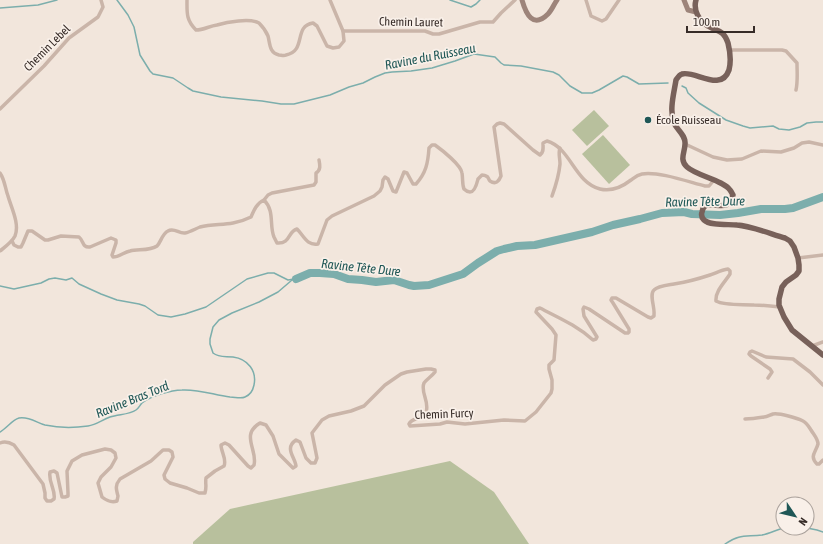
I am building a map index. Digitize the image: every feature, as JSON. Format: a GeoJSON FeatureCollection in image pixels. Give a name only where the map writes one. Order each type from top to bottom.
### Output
{"type":"FeatureCollection","features":[{"type":"Feature","properties":{"kind":"main road"},"geometry":{"type":"LineString","coordinates":[[522,0],[528,15],[532,19],[537,20],[549,13],[557,0]]}},
{"type":"Feature","properties":{"kind":"main road"},"geometry":{"type":"LineString","coordinates":[[684,0],[688,10],[696,12]]}},
{"type":"Feature","properties":{"kind":"main road"},"geometry":{"type":"LineString","coordinates":[[696,0],[696,12],[702,21],[707,26],[719,30],[728,42],[730,65],[728,73],[723,78],[708,80],[688,73],[678,76],[676,80],[672,112],[674,121],[684,136],[685,144],[683,162],[692,170],[724,185],[730,189],[733,195],[731,201],[726,205],[707,205],[702,211],[703,220],[712,224],[739,225],[785,238],[790,241],[798,258],[799,271],[782,287],[779,299],[780,307],[792,330],[823,355]]}},
{"type":"Feature","properties":{"kind":"street","name":"Chemin Lebel"},"geometry":{"type":"LineString","coordinates":[[0,109],[44,66],[69,38],[98,17],[103,7],[101,0]]}},
{"type":"Feature","properties":{"kind":"street"},"geometry":{"type":"LineString","coordinates":[[186,0],[187,15],[192,26],[196,30],[226,23],[252,20],[264,29],[271,49],[276,54],[285,56],[294,51],[299,44],[301,33],[308,24],[313,23],[317,26],[327,46],[333,48],[339,47],[344,41],[343,31],[330,0]]}},
{"type":"Feature","properties":{"kind":"street","name":"Chemin Lauret"},"geometry":{"type":"LineString","coordinates":[[343,31],[425,31],[433,34],[439,34],[480,22],[493,22],[515,0]]}},
{"type":"Feature","properties":{"kind":"street"},"geometry":{"type":"LineString","coordinates":[[586,0],[591,16],[602,21],[606,19],[619,0]]}},
{"type":"Feature","properties":{"kind":"street"},"geometry":{"type":"LineString","coordinates":[[729,50],[786,51],[797,63],[796,72],[798,78],[796,90]]}},
{"type":"Feature","properties":{"kind":"street"},"geometry":{"type":"LineString","coordinates":[[264,200],[270,209],[274,237],[277,243],[282,243],[288,239],[291,233],[297,229],[308,242],[316,245],[318,244],[327,220],[332,216],[374,196],[380,191],[385,177],[388,179],[393,190],[396,192],[404,172],[407,173],[413,184],[416,184],[425,171],[429,148],[432,145],[435,145],[446,153],[460,168],[462,172],[464,189],[468,192],[474,190],[478,179],[482,175],[488,177],[491,181],[497,182],[501,176],[494,126],[500,122],[540,155],[543,150],[544,143],[547,141],[553,143],[560,148],[578,174],[592,187],[601,190],[616,189],[623,186],[637,175],[644,173],[665,175],[705,186],[709,186],[714,180]]}},
{"type":"Feature","properties":{"kind":"street"},"geometry":{"type":"LineString","coordinates":[[685,144],[713,157],[727,160],[748,158],[761,151],[781,152],[794,148],[802,143],[809,142],[823,145]]}},
{"type":"Feature","properties":{"kind":"street"},"geometry":{"type":"LineString","coordinates":[[552,196],[558,180],[560,162],[558,152],[560,148]]}},
{"type":"Feature","properties":{"kind":"street"},"geometry":{"type":"LineString","coordinates":[[12,240],[14,245],[18,247],[21,246],[24,243],[28,231],[32,230],[45,240],[61,236],[79,237],[81,238],[84,246],[87,248],[111,238],[116,240],[112,255],[113,257],[131,250],[136,251],[155,247],[159,244],[168,231],[175,230],[181,233],[200,227],[234,223],[245,220],[251,217],[260,202],[268,195],[314,185],[316,182],[316,173],[320,168],[319,160]]}},
{"type":"Feature","properties":{"kind":"street"},"geometry":{"type":"LineString","coordinates":[[0,172],[4,179],[14,215],[16,234],[0,251]]}},
{"type":"Feature","properties":{"kind":"street"},"geometry":{"type":"LineString","coordinates":[[798,258],[823,255]]}},
{"type":"Feature","properties":{"kind":"street","name":"Chemin Furcy"},"geometry":{"type":"LineString","coordinates":[[0,443],[10,442],[14,445],[43,484],[45,498],[51,501],[54,500],[55,495],[49,476],[50,472],[54,471],[57,473],[62,497],[68,496],[67,471],[72,461],[82,455],[105,448],[111,450],[115,454],[116,458],[111,467],[101,477],[98,483],[102,497],[107,501],[117,501],[118,496],[116,486],[120,479],[151,461],[164,450],[169,450],[172,452],[172,457],[164,475],[165,479],[170,483],[199,493],[204,493],[206,478],[215,470],[224,466],[225,462],[221,445],[229,445],[251,468],[254,466],[255,462],[250,438],[255,426],[260,423],[266,425],[273,436],[279,454],[290,466],[293,468],[296,466],[290,446],[296,440],[300,442],[306,458],[311,463],[315,463],[317,458],[312,433],[322,420],[329,416],[364,406],[385,385],[407,372],[431,369],[435,370],[436,372],[424,384],[423,389],[427,404],[425,414],[422,417],[412,420],[409,424],[410,426],[448,422],[465,424],[504,420],[525,421],[536,412],[551,393],[552,389],[549,365],[554,360],[556,334],[536,312],[538,308],[570,322],[595,340],[597,337],[584,316],[584,308],[590,309],[625,333],[628,333],[629,328],[611,300],[612,298],[616,298],[651,318],[654,316],[652,292],[654,290],[664,286],[692,281],[721,270],[728,269],[730,274],[717,294],[715,298],[716,301],[726,304],[780,307]]}},
{"type":"Feature","properties":{"kind":"street"},"geometry":{"type":"LineString","coordinates":[[812,346],[823,342]]}},
{"type":"Feature","properties":{"kind":"street"},"geometry":{"type":"LineString","coordinates":[[768,378],[772,372],[770,369],[751,356],[749,354],[750,352],[752,351],[766,357],[793,359],[810,372],[823,385]]}},
{"type":"Feature","properties":{"kind":"street"},"geometry":{"type":"LineString","coordinates":[[745,419],[765,417],[772,414],[801,420],[808,426],[818,442],[813,454],[815,462],[819,464],[823,460]]}},
{"type":"Feature","properties":{"kind":"green space"},"geometry":{"type":"Polygon","coordinates":[[[594,110],[609,126],[587,146],[572,130],[594,110]]]}},
{"type":"Feature","properties":{"kind":"green space"},"geometry":{"type":"Polygon","coordinates":[[[603,135],[630,165],[609,184],[582,154],[603,135]]]}},
{"type":"Feature","properties":{"kind":"green space"},"geometry":{"type":"Polygon","coordinates":[[[450,461],[494,492],[529,544],[193,544],[193,542],[230,509],[450,461]]]}},
{"type":"Feature","properties":{"kind":"waterway","name":"Ravine du Ruisseau"},"geometry":{"type":"LineString","coordinates":[[0,8],[38,5],[57,0]]}},
{"type":"Feature","properties":{"kind":"waterway","name":"Ravine du Ruisseau"},"geometry":{"type":"LineString","coordinates":[[117,0],[128,15],[134,27],[140,55],[153,74],[173,78],[193,91],[221,97],[281,104],[294,104],[330,95],[385,73],[432,68],[474,54],[495,57],[504,65],[521,66],[553,72],[559,75],[570,86],[582,93],[592,93],[623,76],[639,84],[668,83]]}},
{"type":"Feature","properties":{"kind":"waterway"},"geometry":{"type":"LineString","coordinates":[[450,0],[471,7],[480,0]]}},
{"type":"Feature","properties":{"kind":"waterway","name":"Ravine du Ruisseau"},"geometry":{"type":"LineString","coordinates":[[682,86],[686,88],[688,93],[699,103],[726,120],[750,128],[773,126],[779,129],[789,130],[807,123],[823,122]]}},
{"type":"Feature","properties":{"kind":"waterway","name":"Ravine Tête Dure"},"geometry":{"type":"LineString","coordinates":[[296,279],[310,273],[320,273],[334,274],[348,279],[376,282],[394,280],[414,286],[429,285],[463,274],[497,251],[517,246],[535,245],[592,232],[613,225],[662,213],[684,212],[692,214],[720,215],[761,209],[785,209],[793,208],[823,197]]}},
{"type":"Feature","properties":{"kind":"waterway","name":"Ravine Tête Dure"},"geometry":{"type":"LineString","coordinates":[[0,286],[14,289],[41,283],[49,279],[55,278],[66,280],[72,278],[79,284],[101,294],[117,300],[139,304],[145,306],[158,315],[171,317],[206,307],[247,279],[268,273],[274,273],[288,280],[294,279]]}},
{"type":"Feature","properties":{"kind":"waterway","name":"Ravine Bras Tord"},"geometry":{"type":"LineString","coordinates":[[0,432],[14,420],[19,418],[30,419],[45,425],[56,427],[83,427],[96,424],[116,415],[133,412],[142,403],[150,398],[177,390],[194,390],[238,398],[247,396],[253,389],[254,385],[255,380],[253,371],[243,360],[215,355],[213,353],[210,344],[213,327],[219,320],[278,292],[292,280],[296,279]]}},
{"type":"Feature","properties":{"kind":"waterway"},"geometry":{"type":"LineString","coordinates":[[815,530],[823,532]]}},
{"type":"Feature","properties":{"kind":"waterway"},"geometry":{"type":"LineString","coordinates":[[725,544],[739,537],[765,534],[775,531]]}},
{"type":"Feature","properties":{"kind":"place","name":"École Ruisseau"},"geometry":{"type":"Point","coordinates":[648,120]}}]}
